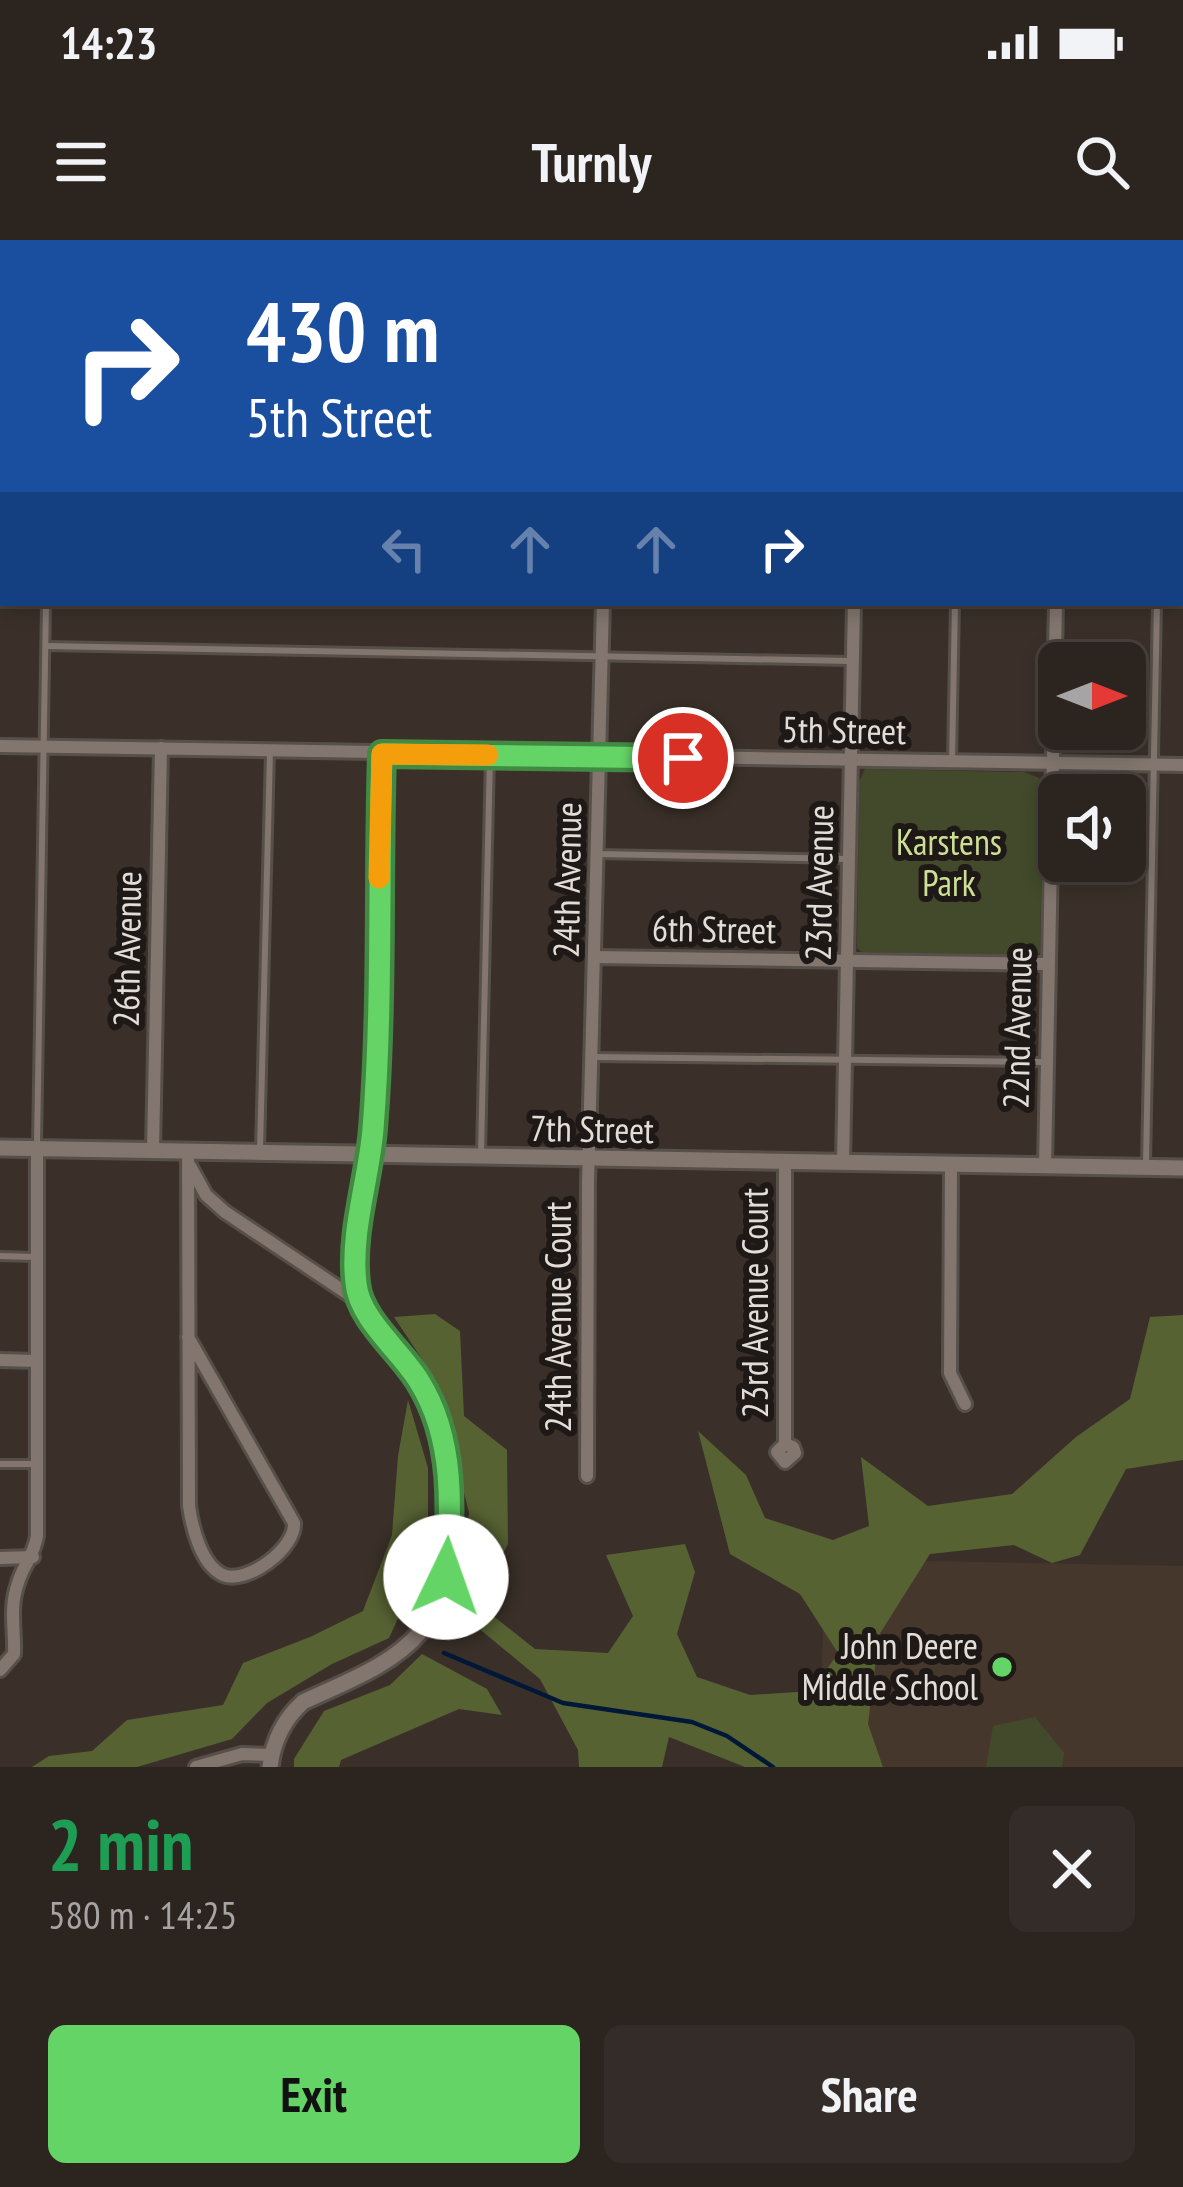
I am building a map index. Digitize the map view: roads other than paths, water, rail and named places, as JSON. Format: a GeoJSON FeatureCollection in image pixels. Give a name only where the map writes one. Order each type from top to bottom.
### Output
{"type":"FeatureCollection","features":[{"type":"Feature","properties":{"kind":"street","name":"24th Avenue"},"geometry":{"type":"LineString","coordinates":[[590,1159],[603,606]]}},
{"type":"Feature","properties":{"kind":"street","name":"23rd Avenue"},"geometry":{"type":"LineString","coordinates":[[843,1163],[854,606]]}},
{"type":"Feature","properties":{"kind":"street","name":"22nd Avenue"},"geometry":{"type":"LineString","coordinates":[[1045,1166],[1056,606]]}},
{"type":"Feature","properties":{"kind":"street","name":"5th Street"},"geometry":{"type":"LineString","coordinates":[[0,746],[1183,765]]}},
{"type":"Feature","properties":{"kind":"street","name":"26th Avenue"},"geometry":{"type":"LineString","coordinates":[[153,1151],[161,748]]}},
{"type":"Feature","properties":{"kind":"street"},"geometry":{"type":"LineString","coordinates":[[196,1767],[242,1754],[271,1761],[284,1725],[303,1702],[386,1661],[419,1633],[437,1604],[446,1577],[449,1474],[442,1438],[423,1387],[360,1302],[356,1265],[373,1130],[382,754]]}},
{"type":"Feature","properties":{"kind":"street","name":"6th Street"},"geometry":{"type":"LineString","coordinates":[[596,958],[1048,964]]}},
{"type":"Feature","properties":{"kind":"street","name":"7th Street"},"geometry":{"type":"LineString","coordinates":[[0,1148],[153,1151],[188,1158],[369,1155],[1183,1168]]}},
{"type":"Feature","properties":{"kind":"street"},"geometry":{"type":"LineString","coordinates":[[4,1668],[14,1654],[13,1600],[20,1576],[33,1557],[37,1149]]}},
{"type":"Feature","properties":{"kind":"street"},"geometry":{"type":"LineString","coordinates":[[188,1158],[206,1195],[225,1212],[360,1302]]}},
{"type":"Feature","properties":{"kind":"street"},"geometry":{"type":"LineString","coordinates":[[188,1158],[188,1337],[190,1519],[216,1570],[240,1576],[289,1546],[294,1523],[188,1337]]}},
{"type":"Feature","properties":{"kind":"street","name":"24th Avenue Court"},"geometry":{"type":"LineString","coordinates":[[587,1476],[590,1159]]}},
{"type":"Feature","properties":{"kind":"street","name":"23rd Avenue Court"},"geometry":{"type":"LineString","coordinates":[[785,1162],[785,1444]]}},
{"type":"Feature","properties":{"kind":"street"},"geometry":{"type":"LineString","coordinates":[[951,1165],[950,1373],[964,1404]]}},
{"type":"Feature","properties":{"kind":"street"},"geometry":{"type":"LineString","coordinates":[[0,1360],[36,1361]]}},
{"type":"Feature","properties":{"kind":"street"},"geometry":{"type":"LineString","coordinates":[[0,1558],[33,1557]]}},
{"type":"Feature","properties":{"kind":"lane"},"geometry":{"type":"LineString","coordinates":[[37,1149],[46,606]]}},
{"type":"Feature","properties":{"kind":"lane"},"geometry":{"type":"LineString","coordinates":[[952,761],[955,606]]}},
{"type":"Feature","properties":{"kind":"lane"},"geometry":{"type":"LineString","coordinates":[[1146,1168],[1156,606]]}},
{"type":"Feature","properties":{"kind":"lane"},"geometry":{"type":"LineString","coordinates":[[46,646],[854,661]]}},
{"type":"Feature","properties":{"kind":"lane"},"geometry":{"type":"LineString","coordinates":[[260,1154],[270,752]]}},
{"type":"Feature","properties":{"kind":"lane"},"geometry":{"type":"LineString","coordinates":[[481,1157],[490,755]]}},
{"type":"Feature","properties":{"kind":"lane"},"geometry":{"type":"LineString","coordinates":[[598,854],[850,860]]}},
{"type":"Feature","properties":{"kind":"lane"},"geometry":{"type":"LineString","coordinates":[[594,1058],[1046,1062]]}},
{"type":"Feature","properties":{"kind":"lane"},"geometry":{"type":"LineString","coordinates":[[0,1256],[35,1257]]}},
{"type":"Feature","properties":{"kind":"lane"},"geometry":{"type":"LineString","coordinates":[[0,1464],[36,1464]]}},
{"type":"Feature","properties":{"kind":"waterway"},"geometry":{"type":"LineString","coordinates":[[444,1653],[563,1703],[692,1722],[727,1736],[773,1767]]}},
{"type":"Feature","properties":{"kind":"place","name":"John Deere Middle School"},"geometry":{"type":"Point","coordinates":[1002,1667]}},
{"type":"Feature","properties":{"kind":"park label","name":"Karstens Park"},"geometry":{"type":"Point","coordinates":[949,862]}}]}
